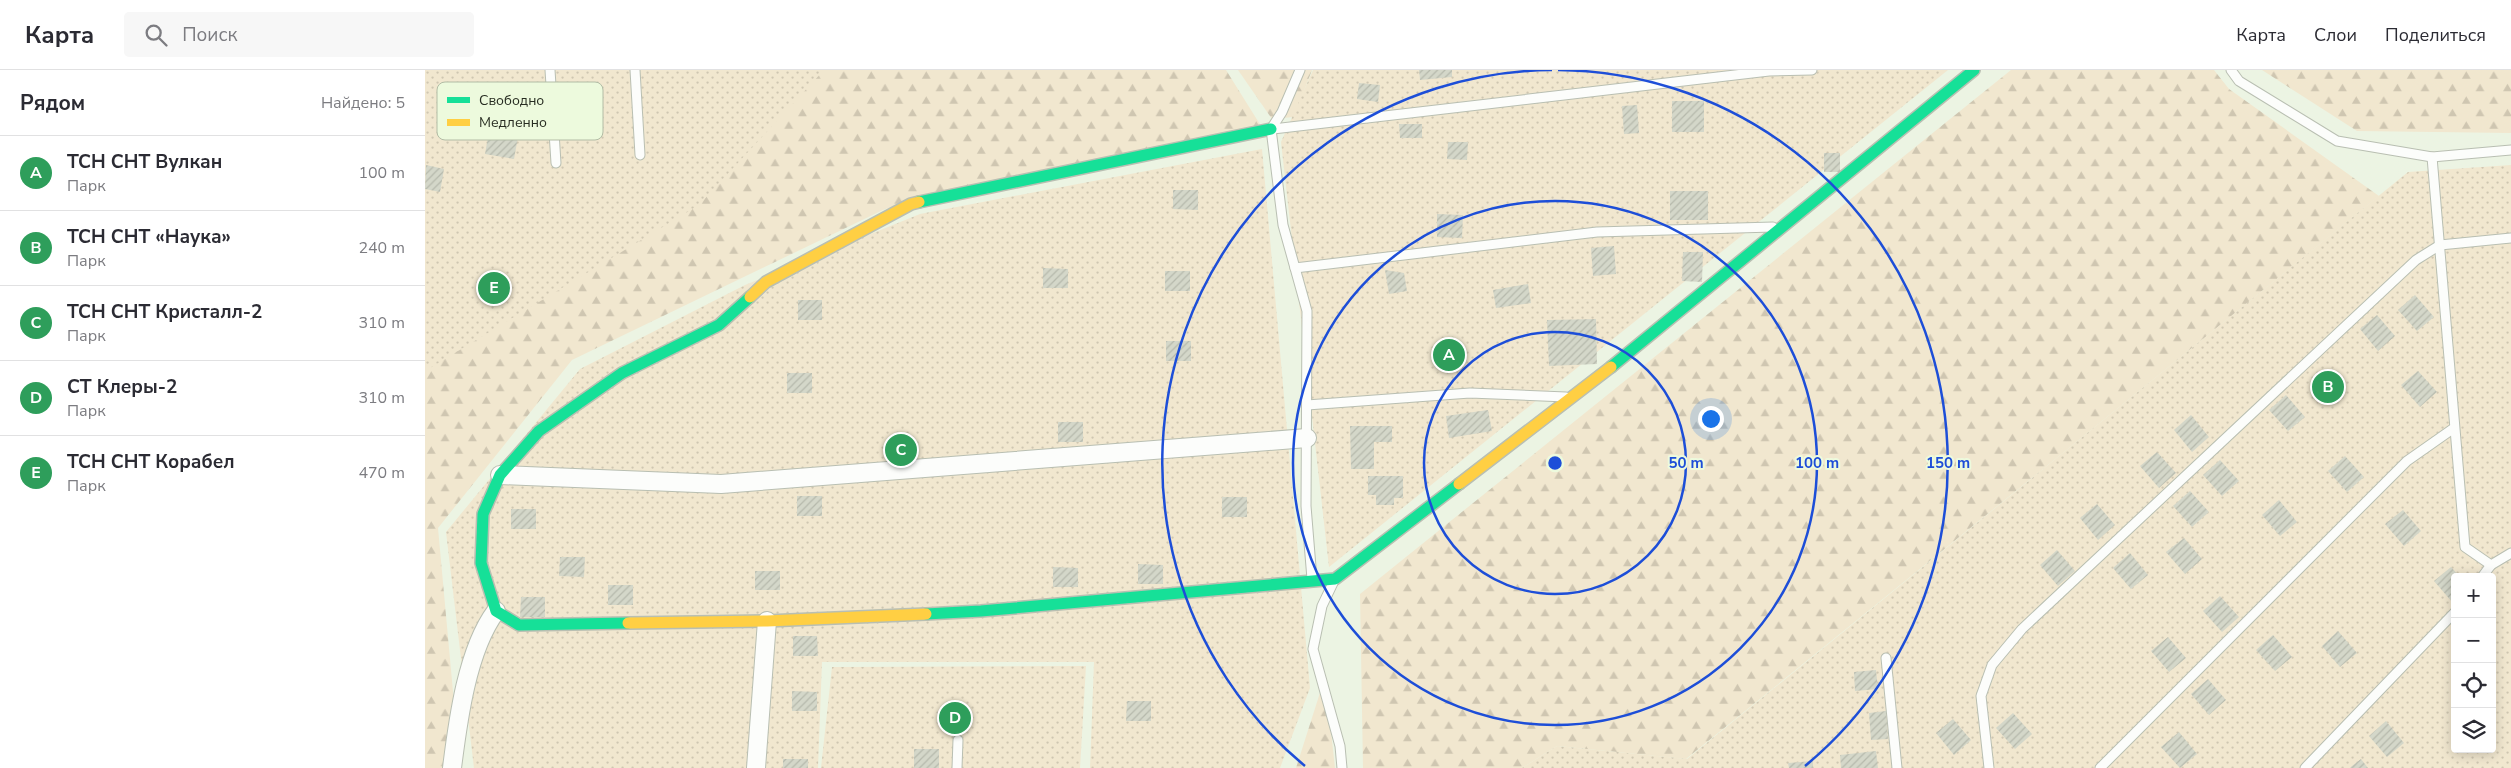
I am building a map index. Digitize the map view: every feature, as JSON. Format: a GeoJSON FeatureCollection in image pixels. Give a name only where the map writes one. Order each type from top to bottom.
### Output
{"type":"FeatureCollection","features":[{"type":"Feature","properties":{"kind":"street"},"geometry":{"type":"LineString","coordinates":[[1271,129],[911,204],[765,282],[719,325],[622,372],[539,431],[500,475],[483,514],[481,563],[496,611],[519,625],[767,621],[981,611],[1335,579],[1573,398],[1974,70]]}},
{"type":"Feature","properties":{"kind":"street"},"geometry":{"type":"LineString","coordinates":[[500,475],[721,484],[1307,438]]}},
{"type":"Feature","properties":{"kind":"street"},"geometry":{"type":"LineString","coordinates":[[452,768],[457,728],[471,670],[486,624],[496,611]]}},
{"type":"Feature","properties":{"kind":"street"},"geometry":{"type":"LineString","coordinates":[[756,768],[767,621]]}},
{"type":"Feature","properties":{"kind":"lane"},"geometry":{"type":"LineString","coordinates":[[635,70],[640,155]]}},
{"type":"Feature","properties":{"kind":"lane"},"geometry":{"type":"LineString","coordinates":[[1300,70],[1283,112],[1271,129],[1283,225],[1307,311],[1306,506],[1312,581]]}},
{"type":"Feature","properties":{"kind":"lane"},"geometry":{"type":"LineString","coordinates":[[1271,129],[1760,72],[1812,70]]}},
{"type":"Feature","properties":{"kind":"lane"},"geometry":{"type":"LineString","coordinates":[[2231,70],[2239,80],[2337,141],[2432,157],[2511,150]]}},
{"type":"Feature","properties":{"kind":"lane"},"geometry":{"type":"LineString","coordinates":[[555,140],[556,163]]}},
{"type":"Feature","properties":{"kind":"lane"},"geometry":{"type":"LineString","coordinates":[[2432,157],[2465,547],[2491,565]]}},
{"type":"Feature","properties":{"kind":"lane"},"geometry":{"type":"LineString","coordinates":[[1295,268],[1597,232],[1783,226]]}},
{"type":"Feature","properties":{"kind":"lane"},"geometry":{"type":"LineString","coordinates":[[1989,768],[1981,696],[1992,665],[2022,628],[2416,260],[2440,246],[2511,238]]}},
{"type":"Feature","properties":{"kind":"lane"},"geometry":{"type":"LineString","coordinates":[[1307,405],[1470,393],[1573,398]]}},
{"type":"Feature","properties":{"kind":"lane"},"geometry":{"type":"LineString","coordinates":[[2100,768],[2407,461],[2454,428]]}},
{"type":"Feature","properties":{"kind":"lane"},"geometry":{"type":"LineString","coordinates":[[2485,573],[2491,565],[2511,553]]}},
{"type":"Feature","properties":{"kind":"lane"},"geometry":{"type":"LineString","coordinates":[[1335,579],[1322,606],[1313,649],[1340,746],[1342,768]]}},
{"type":"Feature","properties":{"kind":"lane"},"geometry":{"type":"LineString","coordinates":[[2305,768],[2451,616]]}},
{"type":"Feature","properties":{"kind":"lane"},"geometry":{"type":"LineString","coordinates":[[1886,658],[1897,768]]}},
{"type":"Feature","properties":{"kind":"lane"},"geometry":{"type":"LineString","coordinates":[[957,768],[958,740]]}},
{"type":"Feature","properties":{"kind":"green space"},"geometry":{"type":"Polygon","coordinates":[[[425,70],[824,70],[699,205],[425,371],[425,70]]]}},
{"type":"Feature","properties":{"kind":"green space"},"geometry":{"type":"Polygon","coordinates":[[[779,70],[1226,70],[1261,126],[885,209],[572,360],[438,528],[460,768],[425,768],[425,330],[779,70]]]}},
{"type":"Feature","properties":{"kind":"green space"},"geometry":{"type":"Polygon","coordinates":[[[1238,70],[1312,70],[1294,117],[1272,119],[1238,70]]]}},
{"type":"Feature","properties":{"kind":"green space"},"geometry":{"type":"Polygon","coordinates":[[[1313,70],[1948,70],[1329,567],[1281,142],[1313,70]]]}},
{"type":"Feature","properties":{"kind":"green space"},"geometry":{"type":"Polygon","coordinates":[[[2011,70],[2214,70],[2229,89],[2379,196],[1686,759],[1557,746],[1522,768],[1363,768],[1360,594],[2011,70]]]}},
{"type":"Feature","properties":{"kind":"green space"},"geometry":{"type":"Polygon","coordinates":[[[2262,70],[2511,70],[2511,133],[2357,131],[2262,70]]]}},
{"type":"Feature","properties":{"kind":"green space"},"geometry":{"type":"Polygon","coordinates":[[[1262,149],[1310,688],[1280,768],[1090,768],[1094,662],[822,662],[818,768],[474,768],[446,532],[580,369],[745,285],[920,214],[1262,149]]]}},
{"type":"Feature","properties":{"kind":"green space"},"geometry":{"type":"Polygon","coordinates":[[[2511,165],[2511,768],[1522,768],[1557,746],[1687,759],[2408,172],[2511,165]]]}},
{"type":"Feature","properties":{"kind":"green space"},"geometry":{"type":"Polygon","coordinates":[[[1086,666],[1080,768],[821,768],[832,667],[1086,666]]]}},
{"type":"Feature","properties":{"kind":"green space"},"geometry":{"type":"Polygon","coordinates":[[[1325,677],[1335,768],[1296,768],[1325,677]]]}},
{"type":"Feature","properties":{"kind":"building"},"geometry":{"type":"Polygon","coordinates":[[[1419,70],[1452,70],[1452,77],[1420,80],[1419,70]]]}},
{"type":"Feature","properties":{"kind":"building"},"geometry":{"type":"Polygon","coordinates":[[[1359,83],[1380,85],[1378,102],[1357,99],[1359,83]]]}},
{"type":"Feature","properties":{"kind":"building"},"geometry":{"type":"Polygon","coordinates":[[[1672,101],[1704,101],[1704,132],[1672,132],[1672,101]]]}},
{"type":"Feature","properties":{"kind":"building"},"geometry":{"type":"Polygon","coordinates":[[[1637,105],[1639,133],[1624,134],[1622,106],[1637,105]]]}},
{"type":"Feature","properties":{"kind":"building"},"geometry":{"type":"Polygon","coordinates":[[[1399,124],[1422,124],[1422,138],[1400,138],[1399,124]]]}},
{"type":"Feature","properties":{"kind":"building"},"geometry":{"type":"Polygon","coordinates":[[[488,140],[517,140],[514,159],[485,154],[488,140]]]}},
{"type":"Feature","properties":{"kind":"building"},"geometry":{"type":"Polygon","coordinates":[[[1448,142],[1468,142],[1467,160],[1447,159],[1448,142]]]}},
{"type":"Feature","properties":{"kind":"building"},"geometry":{"type":"Polygon","coordinates":[[[1824,153],[1840,153],[1840,172],[1824,172],[1824,153]]]}},
{"type":"Feature","properties":{"kind":"building"},"geometry":{"type":"Polygon","coordinates":[[[426,165],[444,169],[440,192],[425,189],[426,165]]]}},
{"type":"Feature","properties":{"kind":"building"},"geometry":{"type":"Polygon","coordinates":[[[1173,190],[1198,190],[1198,210],[1173,209],[1173,190]]]}},
{"type":"Feature","properties":{"kind":"building"},"geometry":{"type":"Polygon","coordinates":[[[1670,191],[1708,191],[1708,220],[1670,220],[1670,191]]]}},
{"type":"Feature","properties":{"kind":"building"},"geometry":{"type":"Polygon","coordinates":[[[1437,214],[1463,215],[1462,238],[1437,237],[1437,214]]]}},
{"type":"Feature","properties":{"kind":"building"},"geometry":{"type":"Polygon","coordinates":[[[1614,246],[1616,274],[1593,276],[1591,248],[1614,246]]]}},
{"type":"Feature","properties":{"kind":"building"},"geometry":{"type":"Polygon","coordinates":[[[1683,252],[1703,252],[1702,282],[1682,281],[1683,252]]]}},
{"type":"Feature","properties":{"kind":"building"},"geometry":{"type":"Polygon","coordinates":[[[1043,268],[1068,269],[1068,288],[1043,288],[1043,268]]]}},
{"type":"Feature","properties":{"kind":"building"},"geometry":{"type":"Polygon","coordinates":[[[1385,270],[1404,273],[1407,291],[1389,294],[1385,270]]]}},
{"type":"Feature","properties":{"kind":"building"},"geometry":{"type":"Polygon","coordinates":[[[1165,271],[1190,271],[1190,291],[1165,291],[1165,271]]]}},
{"type":"Feature","properties":{"kind":"building"},"geometry":{"type":"Polygon","coordinates":[[[1528,284],[1531,303],[1496,308],[1493,290],[1528,284]]]}},
{"type":"Feature","properties":{"kind":"building"},"geometry":{"type":"Polygon","coordinates":[[[2415,295],[2434,317],[2417,331],[2398,310],[2415,295]]]}},
{"type":"Feature","properties":{"kind":"building"},"geometry":{"type":"Polygon","coordinates":[[[798,300],[822,300],[822,320],[798,320],[798,300]]]}},
{"type":"Feature","properties":{"kind":"building"},"geometry":{"type":"Polygon","coordinates":[[[2377,315],[2395,336],[2378,351],[2360,329],[2377,315]]]}},
{"type":"Feature","properties":{"kind":"building"},"geometry":{"type":"Polygon","coordinates":[[[1596,319],[1597,364],[1549,366],[1547,320],[1596,319]]]}},
{"type":"Feature","properties":{"kind":"building"},"geometry":{"type":"Polygon","coordinates":[[[1166,341],[1191,341],[1191,361],[1166,361],[1166,341]]]}},
{"type":"Feature","properties":{"kind":"building"},"geometry":{"type":"Polygon","coordinates":[[[2418,371],[2437,392],[2420,407],[2401,385],[2418,371]]]}},
{"type":"Feature","properties":{"kind":"building"},"geometry":{"type":"Polygon","coordinates":[[[787,373],[812,373],[812,393],[787,393],[787,373]]]}},
{"type":"Feature","properties":{"kind":"building"},"geometry":{"type":"Polygon","coordinates":[[[2286,395],[2305,417],[2288,431],[2269,410],[2286,395]]]}},
{"type":"Feature","properties":{"kind":"building"},"geometry":{"type":"Polygon","coordinates":[[[1488,410],[1492,431],[1449,438],[1446,416],[1488,410]]]}},
{"type":"Feature","properties":{"kind":"building"},"geometry":{"type":"Polygon","coordinates":[[[2191,415],[2209,437],[2192,452],[2174,430],[2191,415]]]}},
{"type":"Feature","properties":{"kind":"building"},"geometry":{"type":"Polygon","coordinates":[[[1058,422],[1083,422],[1083,442],[1058,442],[1058,422]]]}},
{"type":"Feature","properties":{"kind":"building"},"geometry":{"type":"Polygon","coordinates":[[[1350,426],[1392,426],[1392,442],[1374,442],[1374,469],[1351,469],[1350,426]]]}},
{"type":"Feature","properties":{"kind":"building"},"geometry":{"type":"Polygon","coordinates":[[[2157,452],[2176,473],[2159,488],[2140,466],[2157,452]]]}},
{"type":"Feature","properties":{"kind":"building"},"geometry":{"type":"Polygon","coordinates":[[[2345,456],[2364,477],[2347,492],[2328,471],[2345,456]]]}},
{"type":"Feature","properties":{"kind":"building"},"geometry":{"type":"Polygon","coordinates":[[[2220,460],[2239,481],[2222,496],[2203,475],[2220,460]]]}},
{"type":"Feature","properties":{"kind":"building"},"geometry":{"type":"Polygon","coordinates":[[[1368,476],[1403,476],[1403,498],[1394,498],[1394,505],[1376,505],[1376,495],[1368,495],[1368,476]]]}},
{"type":"Feature","properties":{"kind":"building"},"geometry":{"type":"Polygon","coordinates":[[[2190,491],[2209,512],[2192,527],[2173,506],[2190,491]]]}},
{"type":"Feature","properties":{"kind":"building"},"geometry":{"type":"Polygon","coordinates":[[[797,496],[822,496],[822,516],[797,516],[797,496]]]}},
{"type":"Feature","properties":{"kind":"building"},"geometry":{"type":"Polygon","coordinates":[[[1222,497],[1247,497],[1247,517],[1222,517],[1222,497]]]}},
{"type":"Feature","properties":{"kind":"building"},"geometry":{"type":"Polygon","coordinates":[[[2279,500],[2297,522],[2280,536],[2262,515],[2279,500]]]}},
{"type":"Feature","properties":{"kind":"building"},"geometry":{"type":"Polygon","coordinates":[[[2097,504],[2115,525],[2098,540],[2080,518],[2097,504]]]}},
{"type":"Feature","properties":{"kind":"building"},"geometry":{"type":"Polygon","coordinates":[[[511,509],[536,509],[536,529],[511,529],[511,509]]]}},
{"type":"Feature","properties":{"kind":"building"},"geometry":{"type":"Polygon","coordinates":[[[2403,510],[2421,531],[2404,546],[2385,524],[2403,510]]]}},
{"type":"Feature","properties":{"kind":"building"},"geometry":{"type":"Polygon","coordinates":[[[2184,538],[2202,559],[2185,574],[2166,552],[2184,538]]]}},
{"type":"Feature","properties":{"kind":"building"},"geometry":{"type":"Polygon","coordinates":[[[2057,550],[2075,571],[2058,586],[2040,565],[2057,550]]]}},
{"type":"Feature","properties":{"kind":"building"},"geometry":{"type":"Polygon","coordinates":[[[2130,553],[2148,575],[2131,589],[2113,568],[2130,553]]]}},
{"type":"Feature","properties":{"kind":"building"},"geometry":{"type":"Polygon","coordinates":[[[560,557],[585,557],[584,577],[559,576],[560,557]]]}},
{"type":"Feature","properties":{"kind":"building"},"geometry":{"type":"Polygon","coordinates":[[[1138,564],[1163,565],[1163,584],[1138,584],[1138,564]]]}},
{"type":"Feature","properties":{"kind":"building"},"geometry":{"type":"Polygon","coordinates":[[[1053,567],[1078,568],[1078,587],[1053,587],[1053,567]]]}},
{"type":"Feature","properties":{"kind":"building"},"geometry":{"type":"Polygon","coordinates":[[[2451,567],[2456,573],[2451,573],[2451,601],[2434,581],[2451,567]]]}},
{"type":"Feature","properties":{"kind":"building"},"geometry":{"type":"Polygon","coordinates":[[[755,571],[780,571],[780,590],[755,590],[755,571]]]}},
{"type":"Feature","properties":{"kind":"building"},"geometry":{"type":"Polygon","coordinates":[[[608,585],[633,585],[633,605],[608,605],[608,585]]]}},
{"type":"Feature","properties":{"kind":"building"},"geometry":{"type":"Polygon","coordinates":[[[2220,596],[2239,617],[2222,632],[2203,611],[2220,596]]]}},
{"type":"Feature","properties":{"kind":"building"},"geometry":{"type":"Polygon","coordinates":[[[521,597],[545,597],[545,617],[520,617],[521,597]]]}},
{"type":"Feature","properties":{"kind":"building"},"geometry":{"type":"Polygon","coordinates":[[[2338,631],[2357,653],[2340,667],[2322,646],[2338,631]]]}},
{"type":"Feature","properties":{"kind":"building"},"geometry":{"type":"Polygon","coordinates":[[[2273,635],[2292,657],[2275,671],[2256,650],[2273,635]]]}},
{"type":"Feature","properties":{"kind":"building"},"geometry":{"type":"Polygon","coordinates":[[[793,636],[817,636],[818,656],[793,656],[793,636]]]}},
{"type":"Feature","properties":{"kind":"building"},"geometry":{"type":"Polygon","coordinates":[[[2168,637],[2186,658],[2169,672],[2151,651],[2168,637]]]}},
{"type":"Feature","properties":{"kind":"building"},"geometry":{"type":"Polygon","coordinates":[[[1876,670],[1878,689],[1855,691],[1854,672],[1876,670]]]}},
{"type":"Feature","properties":{"kind":"building"},"geometry":{"type":"Polygon","coordinates":[[[2208,679],[2226,700],[2209,715],[2191,694],[2208,679]]]}},
{"type":"Feature","properties":{"kind":"building"},"geometry":{"type":"Polygon","coordinates":[[[792,691],[817,692],[817,711],[792,711],[792,691]]]}},
{"type":"Feature","properties":{"kind":"building"},"geometry":{"type":"Polygon","coordinates":[[[1127,701],[1151,701],[1151,721],[1126,721],[1127,701]]]}},
{"type":"Feature","properties":{"kind":"building"},"geometry":{"type":"Polygon","coordinates":[[[1886,711],[1888,739],[1871,740],[1869,713],[1886,711]]]}},
{"type":"Feature","properties":{"kind":"building"},"geometry":{"type":"Polygon","coordinates":[[[2013,713],[2032,734],[2015,749],[1996,728],[2013,713]]]}},
{"type":"Feature","properties":{"kind":"building"},"geometry":{"type":"Polygon","coordinates":[[[1953,719],[1971,740],[1954,755],[1936,733],[1953,719]]]}},
{"type":"Feature","properties":{"kind":"building"},"geometry":{"type":"Polygon","coordinates":[[[2386,721],[2404,743],[2387,757],[2369,736],[2386,721]]]}},
{"type":"Feature","properties":{"kind":"building"},"geometry":{"type":"Polygon","coordinates":[[[2179,732],[2197,754],[2180,768],[2161,747],[2179,732]]]}},
{"type":"Feature","properties":{"kind":"building"},"geometry":{"type":"Polygon","coordinates":[[[914,749],[939,749],[939,768],[914,768],[914,749]]]}},
{"type":"Feature","properties":{"kind":"building"},"geometry":{"type":"Polygon","coordinates":[[[1876,751],[1878,768],[1841,768],[1840,755],[1876,751]]]}},
{"type":"Feature","properties":{"kind":"building"},"geometry":{"type":"Polygon","coordinates":[[[783,759],[808,759],[808,768],[783,768],[783,759]]]}},
{"type":"Feature","properties":{"kind":"building"},"geometry":{"type":"Polygon","coordinates":[[[2361,759],[2368,768],[2350,768],[2352,766],[2361,759]]]}},
{"type":"Feature","properties":{"kind":"building"},"geometry":{"type":"Polygon","coordinates":[[[1813,761],[1813,768],[1789,768],[1788,763],[1813,761]]]}},
{"type":"Feature","properties":{"kind":"traffic: fast"},"geometry":{"type":"LineString","coordinates":[[1611,367],[1974,70]]}},
{"type":"Feature","properties":{"kind":"traffic: fast"},"geometry":{"type":"LineString","coordinates":[[919,202],[1271,129]]}},
{"type":"Feature","properties":{"kind":"traffic: fast"},"geometry":{"type":"LineString","coordinates":[[628,623],[519,625],[496,611],[481,563],[483,514],[500,475],[539,431],[622,373],[719,325],[750,297]]}},
{"type":"Feature","properties":{"kind":"traffic: fast"},"geometry":{"type":"LineString","coordinates":[[926,614],[981,611],[1335,579],[1459,484]]}},
{"type":"Feature","properties":{"kind":"traffic: slow"},"geometry":{"type":"LineString","coordinates":[[750,297],[766,282],[911,204],[919,202]]}},
{"type":"Feature","properties":{"kind":"traffic: slow"},"geometry":{"type":"LineString","coordinates":[[1459,484],[1611,367]]}},
{"type":"Feature","properties":{"kind":"traffic: slow"},"geometry":{"type":"LineString","coordinates":[[628,623],[767,621],[926,614]]}},
{"type":"Feature","properties":{"kind":"place","name":"ТСН СНТ Корабел"},"geometry":{"type":"Point","coordinates":[494,288]}},
{"type":"Feature","properties":{"kind":"place","name":"ТСН СНТ Вулкан"},"geometry":{"type":"Point","coordinates":[1449,355]}},
{"type":"Feature","properties":{"kind":"place","name":"ТСН СНТ «Наука»"},"geometry":{"type":"Point","coordinates":[2328,387]}},
{"type":"Feature","properties":{"kind":"place","name":"ТСН СНТ Кристалл-2"},"geometry":{"type":"Point","coordinates":[901,450]}},
{"type":"Feature","properties":{"kind":"place","name":"СТ Клеры-2"},"geometry":{"type":"Point","coordinates":[955,718]}}]}
